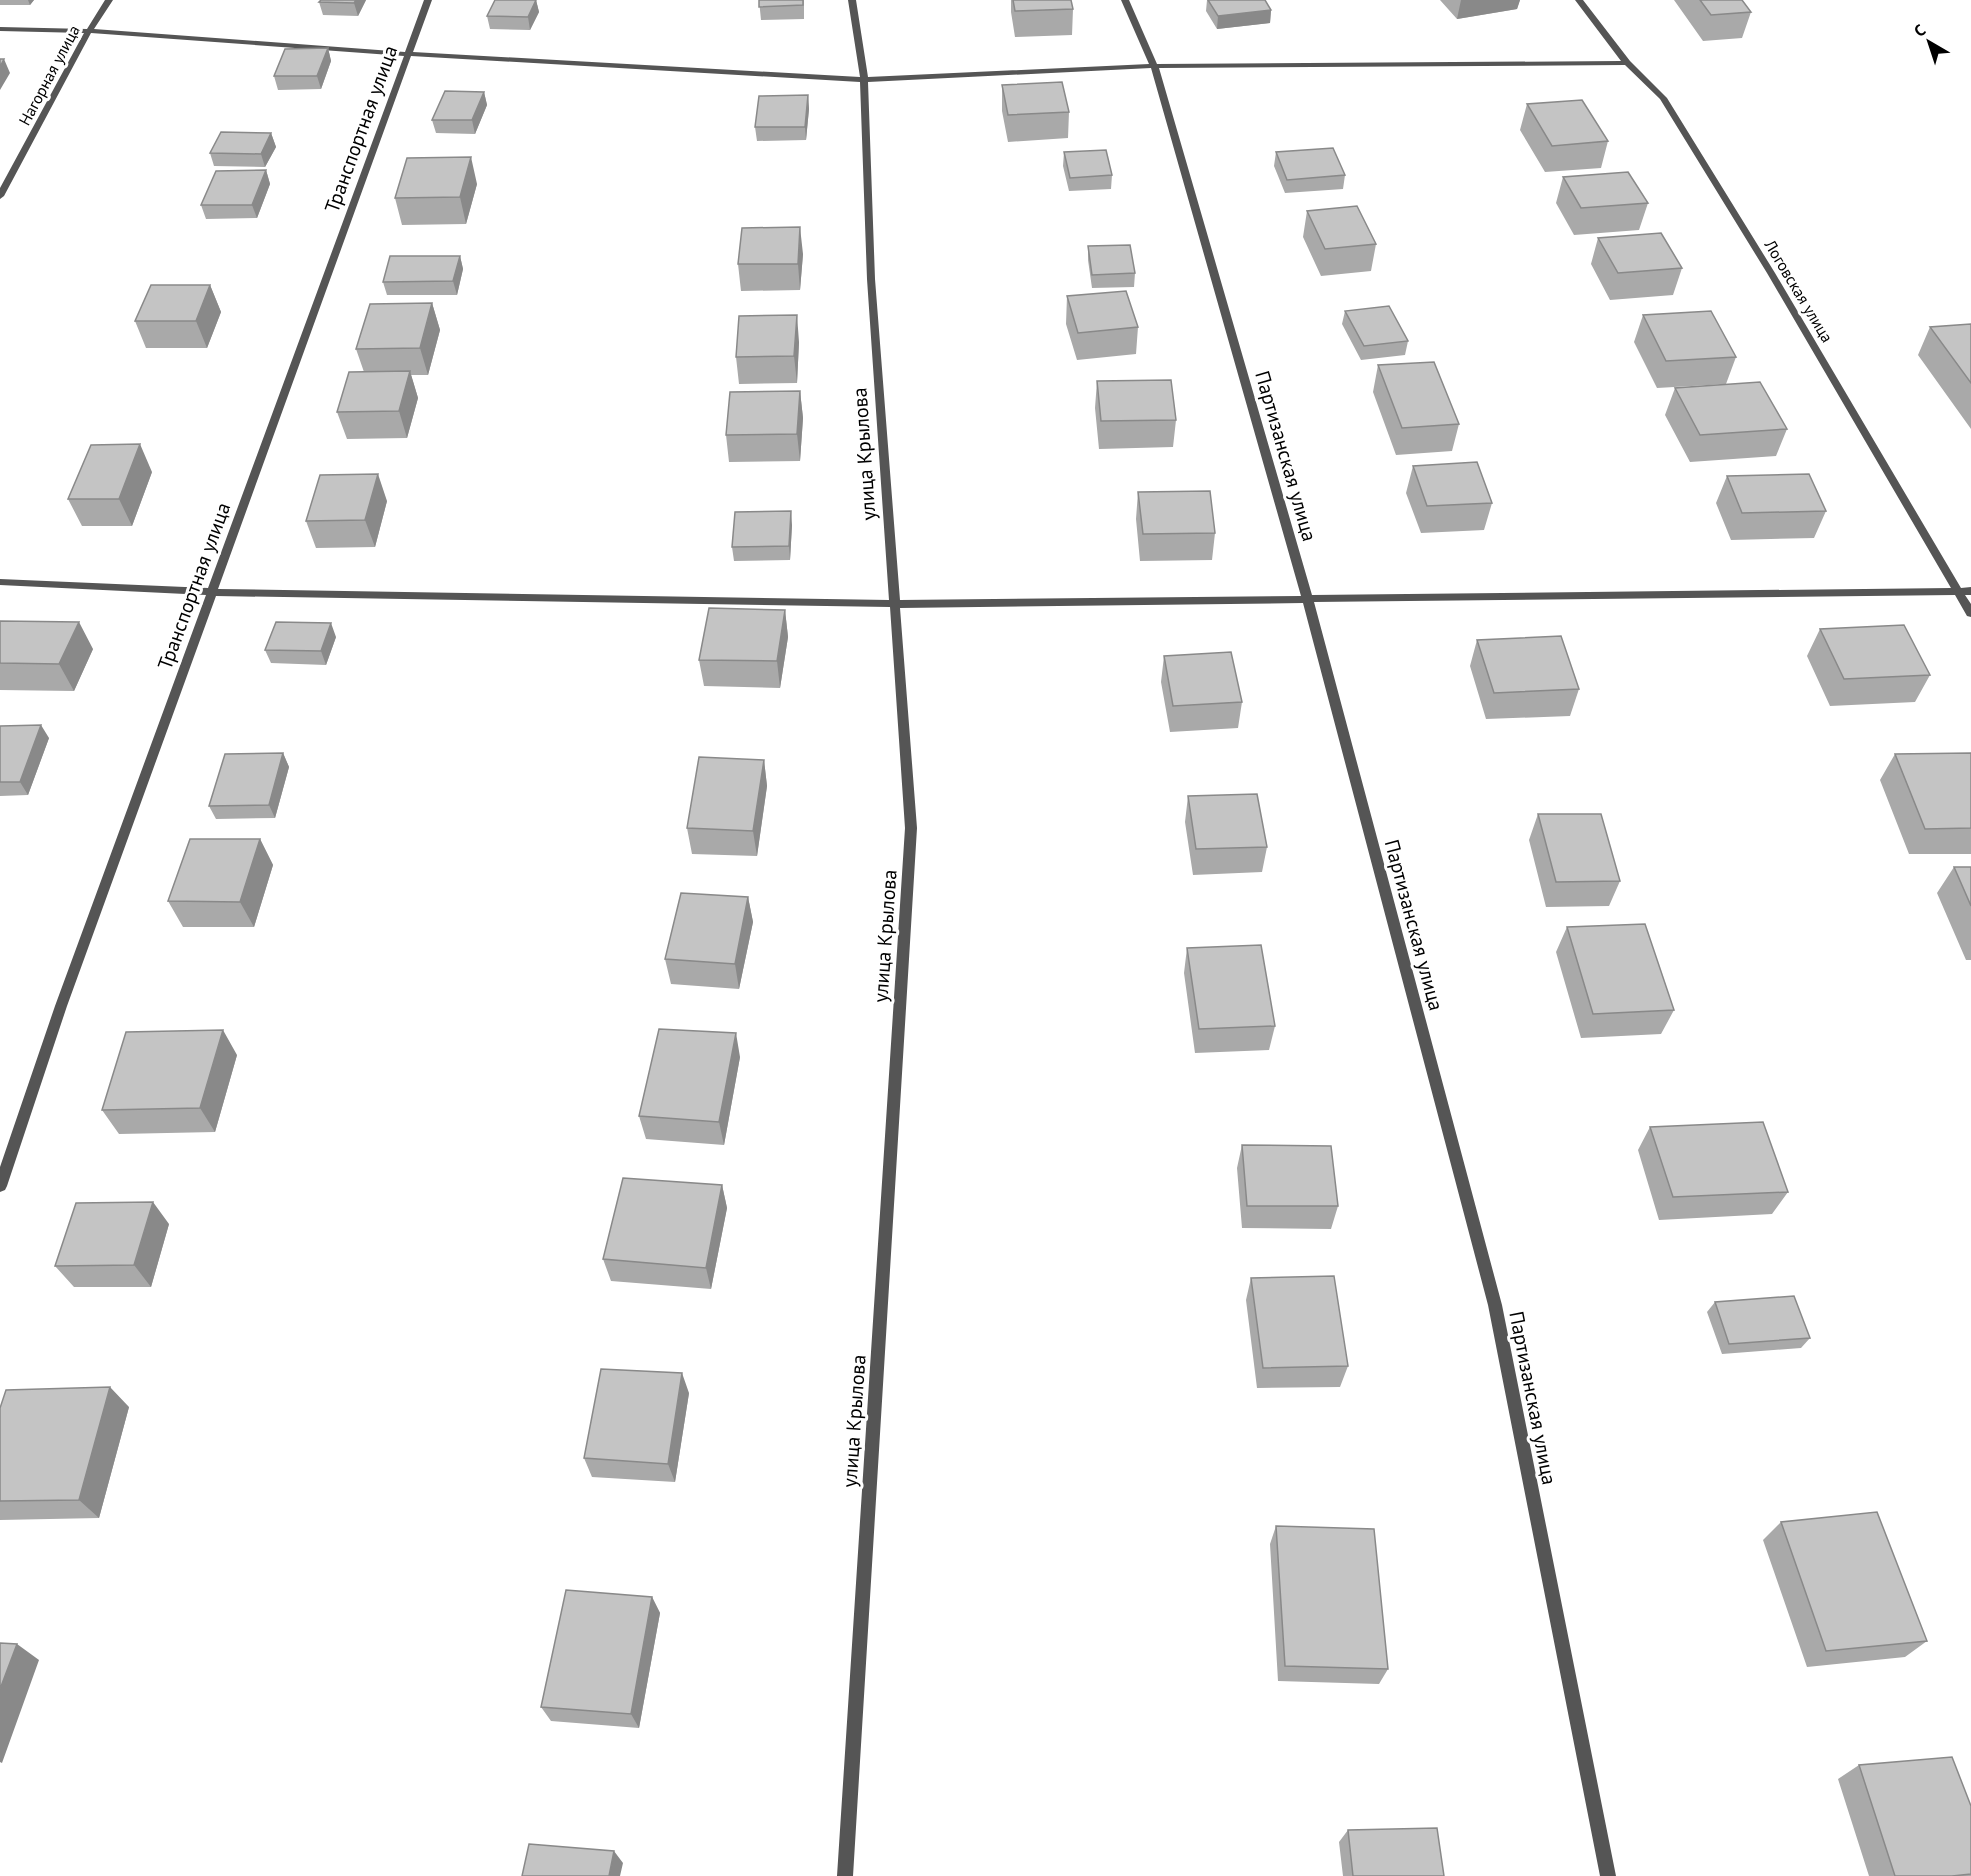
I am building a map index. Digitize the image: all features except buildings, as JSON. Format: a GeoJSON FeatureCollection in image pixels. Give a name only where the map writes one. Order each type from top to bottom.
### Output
{"type":"FeatureCollection","features":[{"type":"Feature","properties":{"kind":"street","name":"Нагорная улица"},"geometry":{"type":"LineString","coordinates":[[0,196],[89,31],[109,0]]}},
{"type":"Feature","properties":{"kind":"street","name":"Транспортная улица"},"geometry":{"type":"LineString","coordinates":[[0,1186],[61,1006],[428,0]]}},
{"type":"Feature","properties":{"kind":"street","name":"улица Крылова"},"geometry":{"type":"LineString","coordinates":[[845,1876],[911,828],[871,279],[864,80],[852,0]]}},
{"type":"Feature","properties":{"kind":"street","name":"Партизанская улица"},"geometry":{"type":"LineString","coordinates":[[1125,0],[1154,66],[1308,601],[1495,1305],[1608,1876]]}},
{"type":"Feature","properties":{"kind":"street","name":"Логовская улица"},"geometry":{"type":"LineString","coordinates":[[1579,0],[1627,63],[1663,98],[1771,273],[1971,613]]}},
{"type":"Feature","properties":{"kind":"street"},"geometry":{"type":"LineString","coordinates":[[0,29],[89,31],[408,54],[864,80],[1154,66],[1627,63]]}},
{"type":"Feature","properties":{"kind":"street"},"geometry":{"type":"LineString","coordinates":[[0,582],[211,592],[895,604],[1308,601],[1971,591]]}}]}
